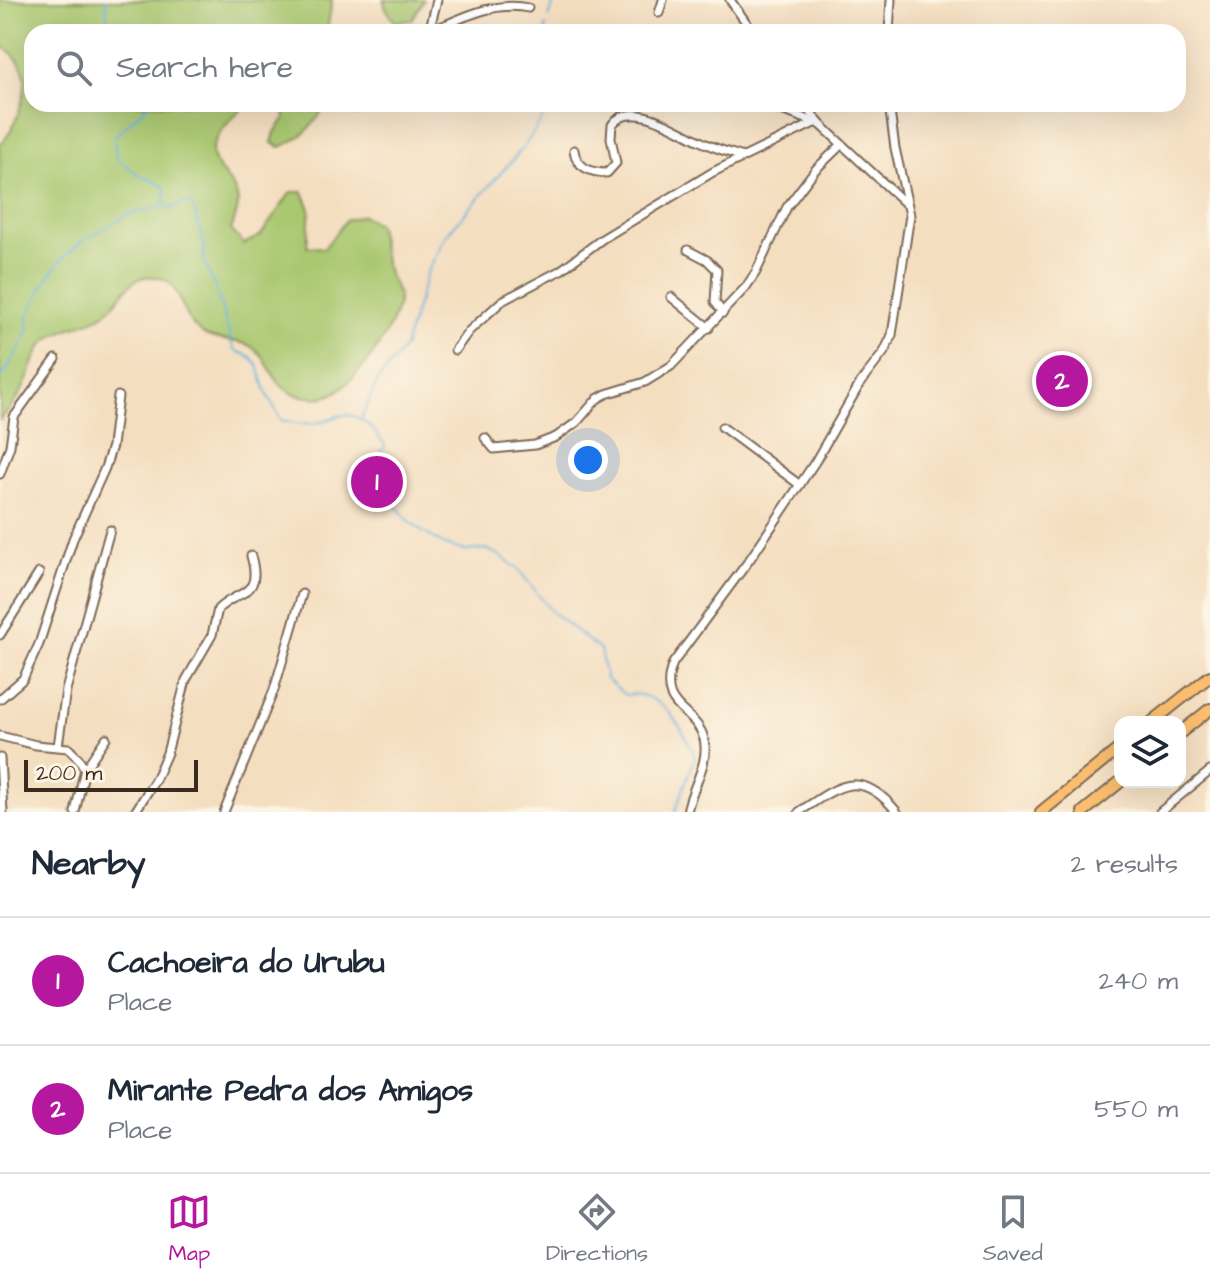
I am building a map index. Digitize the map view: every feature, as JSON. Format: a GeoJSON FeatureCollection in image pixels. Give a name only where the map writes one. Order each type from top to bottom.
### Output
{"type":"FeatureCollection","features":[{"type":"Feature","properties":{"kind":"main road"},"geometry":{"type":"LineString","coordinates":[[1160,716],[1210,676]]}},
{"type":"Feature","properties":{"kind":"main road"},"geometry":{"type":"LineString","coordinates":[[1186,728],[1210,709]]}},
{"type":"Feature","properties":{"kind":"main road"},"geometry":{"type":"LineString","coordinates":[[1041,812],[1114,753]]}},
{"type":"Feature","properties":{"kind":"main road"},"geometry":{"type":"LineString","coordinates":[[1083,812],[1114,787]]}},
{"type":"Feature","properties":{"kind":"street"},"geometry":{"type":"LineString","coordinates":[[431,24],[437,0]]}},
{"type":"Feature","properties":{"kind":"street"},"geometry":{"type":"LineString","coordinates":[[659,13],[663,0]]}},
{"type":"Feature","properties":{"kind":"street"},"geometry":{"type":"LineString","coordinates":[[730,0],[747,24]]}},
{"type":"Feature","properties":{"kind":"street"},"geometry":{"type":"LineString","coordinates":[[890,24],[891,0]]}},
{"type":"Feature","properties":{"kind":"street"},"geometry":{"type":"LineString","coordinates":[[446,24],[482,7],[510,4],[528,8]]}},
{"type":"Feature","properties":{"kind":"street"},"geometry":{"type":"LineString","coordinates":[[787,112],[817,123]]}},
{"type":"Feature","properties":{"kind":"street"},"geometry":{"type":"LineString","coordinates":[[809,112],[817,123],[907,205]]}},
{"type":"Feature","properties":{"kind":"street"},"geometry":{"type":"LineString","coordinates":[[687,812],[702,768],[705,742],[701,731],[674,699],[668,682],[673,663],[743,568],[829,441],[861,382],[888,344],[895,320],[910,215],[890,112]]}},
{"type":"Feature","properties":{"kind":"street"},"geometry":{"type":"LineString","coordinates":[[574,150],[579,164],[586,169],[607,173],[616,163],[612,125],[622,116],[630,116],[660,120],[702,143],[743,157]]}},
{"type":"Feature","properties":{"kind":"street"},"geometry":{"type":"LineString","coordinates":[[455,350],[469,331],[502,301],[561,270],[602,239],[743,157],[817,123]]}},
{"type":"Feature","properties":{"kind":"street"},"geometry":{"type":"LineString","coordinates":[[485,438],[489,447],[494,449],[535,445],[556,437],[577,422],[592,403],[606,394],[645,382],[661,373],[709,328],[756,272],[787,207],[815,170],[841,145]]}},
{"type":"Feature","properties":{"kind":"street"},"geometry":{"type":"LineString","coordinates":[[688,250],[707,260],[717,270],[715,302],[723,313]]}},
{"type":"Feature","properties":{"kind":"street"},"geometry":{"type":"LineString","coordinates":[[671,297],[709,328]]}},
{"type":"Feature","properties":{"kind":"street"},"geometry":{"type":"LineString","coordinates":[[0,474],[10,446],[14,417],[56,359]]}},
{"type":"Feature","properties":{"kind":"street"},"geometry":{"type":"LineString","coordinates":[[0,699],[23,679],[39,644],[73,539],[105,468],[112,446],[118,396]]}},
{"type":"Feature","properties":{"kind":"street"},"geometry":{"type":"LineString","coordinates":[[722,427],[800,485]]}},
{"type":"Feature","properties":{"kind":"street"},"geometry":{"type":"LineString","coordinates":[[58,746],[63,700],[110,530]]}},
{"type":"Feature","properties":{"kind":"street"},"geometry":{"type":"LineString","coordinates":[[135,812],[167,753],[189,673],[212,635],[218,609],[246,593],[252,585],[251,556]]}},
{"type":"Feature","properties":{"kind":"street"},"geometry":{"type":"LineString","coordinates":[[0,635],[39,573]]}},
{"type":"Feature","properties":{"kind":"street"},"geometry":{"type":"LineString","coordinates":[[224,812],[274,690],[302,594]]}},
{"type":"Feature","properties":{"kind":"street"},"geometry":{"type":"LineString","coordinates":[[0,736],[36,745],[68,748],[85,769]]}},
{"type":"Feature","properties":{"kind":"street"},"geometry":{"type":"LineString","coordinates":[[75,812],[85,769],[106,738]]}},
{"type":"Feature","properties":{"kind":"street"},"geometry":{"type":"LineString","coordinates":[[0,758],[3,812]]}},
{"type":"Feature","properties":{"kind":"street"},"geometry":{"type":"LineString","coordinates":[[1160,812],[1208,776]]}},
{"type":"Feature","properties":{"kind":"street"},"geometry":{"type":"LineString","coordinates":[[799,812],[838,786],[850,784],[883,798],[897,812]]}},
{"type":"Feature","properties":{"kind":"green space"},"geometry":{"type":"Polygon","coordinates":[[[0,0],[332,0],[328,24],[24,24],[24,73],[18,60],[0,44],[0,0]]]}},
{"type":"Feature","properties":{"kind":"green space"},"geometry":{"type":"Polygon","coordinates":[[[384,0],[424,0],[412,20],[395,22],[384,0]]]}},
{"type":"Feature","properties":{"kind":"green space"},"geometry":{"type":"Polygon","coordinates":[[[24,90],[24,112],[239,112],[220,133],[212,151],[215,164],[236,193],[238,207],[231,230],[244,244],[260,236],[291,192],[303,192],[310,209],[307,246],[324,248],[346,220],[363,215],[378,225],[386,267],[398,295],[392,321],[374,352],[350,380],[328,396],[300,396],[279,383],[255,349],[211,338],[199,331],[172,285],[157,277],[146,277],[127,288],[101,316],[62,331],[48,340],[37,354],[19,396],[0,420],[0,144],[15,121],[24,90]]]}},
{"type":"Feature","properties":{"kind":"green space"},"geometry":{"type":"Polygon","coordinates":[[[284,112],[321,112],[307,130],[280,147],[272,143],[275,132],[285,118],[284,112]]]}},
{"type":"Feature","properties":{"kind":"waterway"},"geometry":{"type":"LineString","coordinates":[[107,0],[106,11],[111,24]]}},
{"type":"Feature","properties":{"kind":"waterway"},"geometry":{"type":"LineString","coordinates":[[549,17],[555,0]]}},
{"type":"Feature","properties":{"kind":"waterway"},"geometry":{"type":"LineString","coordinates":[[141,112],[114,137],[116,157],[139,175],[165,188],[165,205],[170,209],[186,202],[193,206],[204,244],[204,261],[234,350],[251,357],[258,366],[266,392],[281,420],[310,423],[344,415],[360,419],[385,445],[376,462],[377,482],[407,519],[445,545],[466,551],[485,549],[499,555],[518,569],[552,612],[600,650],[606,679],[625,695],[650,698],[660,704],[678,723],[695,757],[675,812]]}},
{"type":"Feature","properties":{"kind":"waterway"},"geometry":{"type":"LineString","coordinates":[[361,419],[378,380],[404,348],[427,273],[446,235],[523,148],[543,118],[543,112]]}},
{"type":"Feature","properties":{"kind":"waterway"},"geometry":{"type":"LineString","coordinates":[[0,378],[29,330],[28,316],[42,287],[61,260],[81,242],[127,215],[164,205]]}},
{"type":"Feature","properties":{"kind":"place","name":"Mirante Pedra dos Amigos"},"geometry":{"type":"Point","coordinates":[1062,381]}},
{"type":"Feature","properties":{"kind":"place","name":"Cachoeira do Urubu"},"geometry":{"type":"Point","coordinates":[377,482]}}]}
